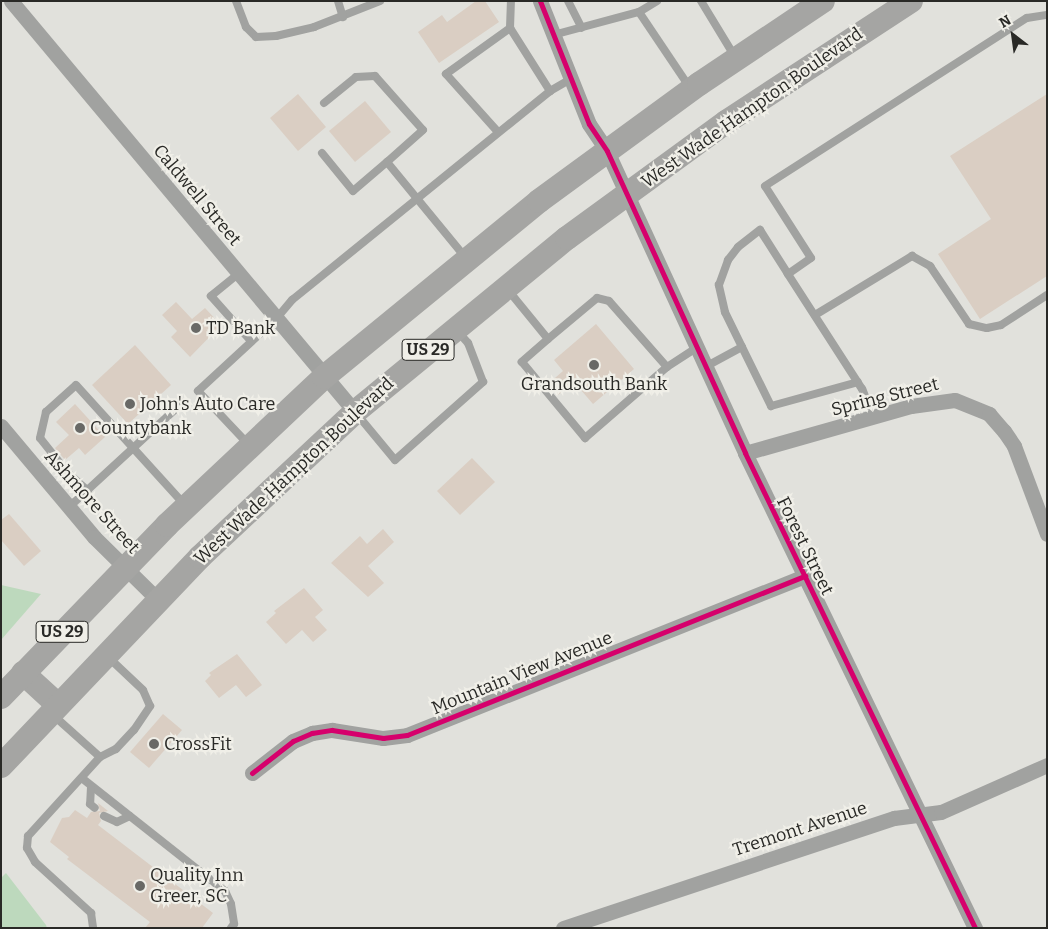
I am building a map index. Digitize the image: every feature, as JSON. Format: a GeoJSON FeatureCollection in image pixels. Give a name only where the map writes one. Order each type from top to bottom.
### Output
{"type":"FeatureCollection","features":[{"type":"Feature","properties":{"kind":"main road","name":"US 29"},"geometry":{"type":"LineString","coordinates":[[1,697],[186,506],[324,377],[466,259],[607,151],[691,90],[823,1]]}},
{"type":"Feature","properties":{"kind":"main road","name":"West Wade Hampton Boulevard"},"geometry":{"type":"LineString","coordinates":[[1,766],[53,708],[158,600],[355,412],[505,287],[626,195],[726,122],[911,1]]}},
{"type":"Feature","properties":{"kind":"main road"},"geometry":{"type":"LineString","coordinates":[[23,673],[53,708]]}},
{"type":"Feature","properties":{"kind":"street","name":"Caldwell Street"},"geometry":{"type":"LineString","coordinates":[[11,1],[355,412]]}},
{"type":"Feature","properties":{"kind":"street","name":"Forest Street"},"geometry":{"type":"LineString","coordinates":[[540,1],[589,124],[607,151],[745,453],[919,816],[975,928]]}},
{"type":"Feature","properties":{"kind":"street","name":"Spring Street"},"geometry":{"type":"LineString","coordinates":[[745,453],[872,417],[941,400],[955,400],[989,414],[1014,446],[1047,534]]}},
{"type":"Feature","properties":{"kind":"street","name":"Ashmore Street"},"geometry":{"type":"LineString","coordinates":[[1,426],[69,507],[125,568],[158,600]]}},
{"type":"Feature","properties":{"kind":"street","name":"Mountain View Avenue"},"geometry":{"type":"LineString","coordinates":[[252,774],[293,741],[312,732],[332,730],[383,738],[407,735],[805,576]]}},
{"type":"Feature","properties":{"kind":"street","name":"Tremont Avenue"},"geometry":{"type":"LineString","coordinates":[[563,928],[894,818],[941,812],[1047,765]]}},
{"type":"Feature","properties":{"kind":"lane"},"geometry":{"type":"LineString","coordinates":[[236,1],[246,27],[256,37],[296,32],[343,17],[380,1]]}},
{"type":"Feature","properties":{"kind":"lane"},"geometry":{"type":"LineString","coordinates":[[338,1],[343,17]]}},
{"type":"Feature","properties":{"kind":"lane"},"geometry":{"type":"LineString","coordinates":[[511,1],[510,28],[550,91]]}},
{"type":"Feature","properties":{"kind":"lane"},"geometry":{"type":"LineString","coordinates":[[568,1],[582,28]]}},
{"type":"Feature","properties":{"kind":"lane"},"geometry":{"type":"LineString","coordinates":[[553,35],[639,12],[657,1]]}},
{"type":"Feature","properties":{"kind":"lane"},"geometry":{"type":"LineString","coordinates":[[701,1],[736,59]]}},
{"type":"Feature","properties":{"kind":"lane"},"geometry":{"type":"LineString","coordinates":[[639,12],[691,90]]}},
{"type":"Feature","properties":{"kind":"lane"},"geometry":{"type":"LineString","coordinates":[[788,274],[811,258],[764,186],[1026,18],[1047,15]]}},
{"type":"Feature","properties":{"kind":"lane"},"geometry":{"type":"LineString","coordinates":[[498,132],[446,74],[510,28]]}},
{"type":"Feature","properties":{"kind":"lane"},"geometry":{"type":"LineString","coordinates":[[322,153],[354,191],[423,130],[375,76],[356,77],[324,103]]}},
{"type":"Feature","properties":{"kind":"lane"},"geometry":{"type":"LineString","coordinates":[[250,446],[198,391],[276,319],[292,300],[498,132],[550,91],[571,79]]}},
{"type":"Feature","properties":{"kind":"lane"},"geometry":{"type":"LineString","coordinates":[[387,162],[466,259]]}},
{"type":"Feature","properties":{"kind":"lane"},"geometry":{"type":"LineString","coordinates":[[858,382],[771,406],[721,299],[719,285],[728,260],[738,247],[760,230],[858,382],[872,417]]}},
{"type":"Feature","properties":{"kind":"lane"},"geometry":{"type":"LineString","coordinates":[[815,315],[912,256],[930,266],[969,324],[987,328],[1001,325],[1047,295]]}},
{"type":"Feature","properties":{"kind":"lane"},"geometry":{"type":"LineString","coordinates":[[238,274],[212,296],[251,341]]}},
{"type":"Feature","properties":{"kind":"lane"},"geometry":{"type":"LineString","coordinates":[[505,287],[548,339]]}},
{"type":"Feature","properties":{"kind":"lane"},"geometry":{"type":"LineString","coordinates":[[667,367],[609,301],[597,298],[522,362],[585,438],[667,367],[696,348]]}},
{"type":"Feature","properties":{"kind":"lane"},"geometry":{"type":"LineString","coordinates":[[355,412],[395,460],[483,382],[468,343],[455,328]]}},
{"type":"Feature","properties":{"kind":"lane"},"geometry":{"type":"LineString","coordinates":[[705,367],[742,347]]}},
{"type":"Feature","properties":{"kind":"lane"},"geometry":{"type":"LineString","coordinates":[[88,491],[49,452],[40,438],[46,412],[76,385],[186,506]]}},
{"type":"Feature","properties":{"kind":"lane"},"geometry":{"type":"LineString","coordinates":[[69,507],[182,403]]}},
{"type":"Feature","properties":{"kind":"lane"},"geometry":{"type":"LineString","coordinates":[[93,928],[91,914],[35,862],[27,848],[28,836],[83,779],[100,757],[116,749],[134,730],[150,706],[144,690],[105,655]]}},
{"type":"Feature","properties":{"kind":"lane"},"geometry":{"type":"LineString","coordinates":[[53,708],[100,757]]}},
{"type":"Feature","properties":{"kind":"lane"},"geometry":{"type":"LineString","coordinates":[[83,779],[225,891],[231,904],[234,924],[231,928]]}},
{"type":"Feature","properties":{"kind":"lane"},"geometry":{"type":"LineString","coordinates":[[91,787],[90,804],[95,808]]}},
{"type":"Feature","properties":{"kind":"lane"},"geometry":{"type":"LineString","coordinates":[[104,816],[117,822],[130,816]]}},
{"type":"Feature","properties":{"kind":"green space"},"geometry":{"type":"Polygon","coordinates":[[[1,585],[41,594],[1,640],[1,585]]]}},
{"type":"Feature","properties":{"kind":"green space"},"geometry":{"type":"Polygon","coordinates":[[[6,873],[47,928],[1,928],[1,878],[6,873]]]}},
{"type":"Feature","properties":{"kind":"building"},"geometry":{"type":"Polygon","coordinates":[[[476,1],[485,1],[499,22],[439,63],[418,32],[442,15],[447,22],[476,1]]]}},
{"type":"Feature","properties":{"kind":"building"},"geometry":{"type":"Polygon","coordinates":[[[298,94],[326,127],[298,151],[270,118],[298,94]]]}},
{"type":"Feature","properties":{"kind":"building"},"geometry":{"type":"Polygon","coordinates":[[[1047,94],[1047,276],[980,319],[938,254],[991,219],[950,156],[1047,94]]]}},
{"type":"Feature","properties":{"kind":"building"},"geometry":{"type":"Polygon","coordinates":[[[365,101],[391,132],[355,162],[329,131],[365,101]]]}},
{"type":"Feature","properties":{"kind":"building","name":"TD Bank"},"geometry":{"type":"Polygon","coordinates":[[[176,302],[192,319],[205,308],[221,325],[190,357],[171,337],[177,331],[162,315],[176,302]]]}},
{"type":"Feature","properties":{"kind":"building","name":"Grandsouth Bank"},"geometry":{"type":"Polygon","coordinates":[[[596,324],[634,369],[593,404],[574,382],[558,395],[548,384],[563,371],[554,360],[596,324]]]}},
{"type":"Feature","properties":{"kind":"building","name":"John's Auto Care"},"geometry":{"type":"Polygon","coordinates":[[[135,345],[171,385],[128,424],[92,385],[135,345]]]}},
{"type":"Feature","properties":{"kind":"building","name":"Countybank"},"geometry":{"type":"Polygon","coordinates":[[[75,404],[105,437],[85,455],[79,448],[65,460],[55,448],[69,435],[56,422],[75,404]]]}},
{"type":"Feature","properties":{"kind":"building"},"geometry":{"type":"Polygon","coordinates":[[[472,458],[495,482],[460,515],[437,491],[472,458]]]}},
{"type":"Feature","properties":{"kind":"building"},"geometry":{"type":"Polygon","coordinates":[[[9,514],[41,551],[24,566],[1,540],[1,520],[9,514]]]}},
{"type":"Feature","properties":{"kind":"building"},"geometry":{"type":"Polygon","coordinates":[[[383,529],[394,542],[368,566],[384,583],[368,597],[331,563],[360,536],[367,544],[383,529]]]}},
{"type":"Feature","properties":{"kind":"building"},"geometry":{"type":"Polygon","coordinates":[[[304,588],[323,610],[315,617],[327,630],[313,642],[302,630],[286,644],[266,622],[276,613],[274,611],[304,588]]]}},
{"type":"Feature","properties":{"kind":"building"},"geometry":{"type":"Polygon","coordinates":[[[237,654],[262,685],[246,697],[236,685],[219,698],[205,681],[211,675],[209,673],[237,654]]]}},
{"type":"Feature","properties":{"kind":"building"},"geometry":{"type":"Polygon","coordinates":[[[163,714],[182,730],[149,768],[130,752],[163,714]]]}},
{"type":"Feature","properties":{"kind":"building","name":"Quality Inn Greer, SC"},"geometry":{"type":"Polygon","coordinates":[[[98,803],[108,811],[99,813],[101,821],[98,825],[213,913],[202,928],[145,928],[150,922],[67,859],[69,857],[50,842],[62,818],[69,817],[75,810],[87,818],[91,812],[100,811],[98,803]]]}},
{"type":"Feature","properties":{"kind":"cycle path"},"geometry":{"type":"LineString","coordinates":[[540,1],[589,124],[607,151],[745,453],[975,928]]}},
{"type":"Feature","properties":{"kind":"cycle path"},"geometry":{"type":"LineString","coordinates":[[252,773],[293,741],[312,733],[332,730],[383,738],[407,735],[805,576]]}},
{"type":"Feature","properties":{"kind":"place","name":"TD Bank"},"geometry":{"type":"Point","coordinates":[196,328]}},
{"type":"Feature","properties":{"kind":"place","name":"Grandsouth Bank"},"geometry":{"type":"Point","coordinates":[594,365]}},
{"type":"Feature","properties":{"kind":"place","name":"John's Auto Care"},"geometry":{"type":"Point","coordinates":[130,404]}},
{"type":"Feature","properties":{"kind":"place","name":"Countybank"},"geometry":{"type":"Point","coordinates":[80,428]}},
{"type":"Feature","properties":{"kind":"place","name":"CrossFit"},"geometry":{"type":"Point","coordinates":[154,744]}},
{"type":"Feature","properties":{"kind":"place","name":"Quality Inn Greer, SC"},"geometry":{"type":"Point","coordinates":[140,886]}}]}
